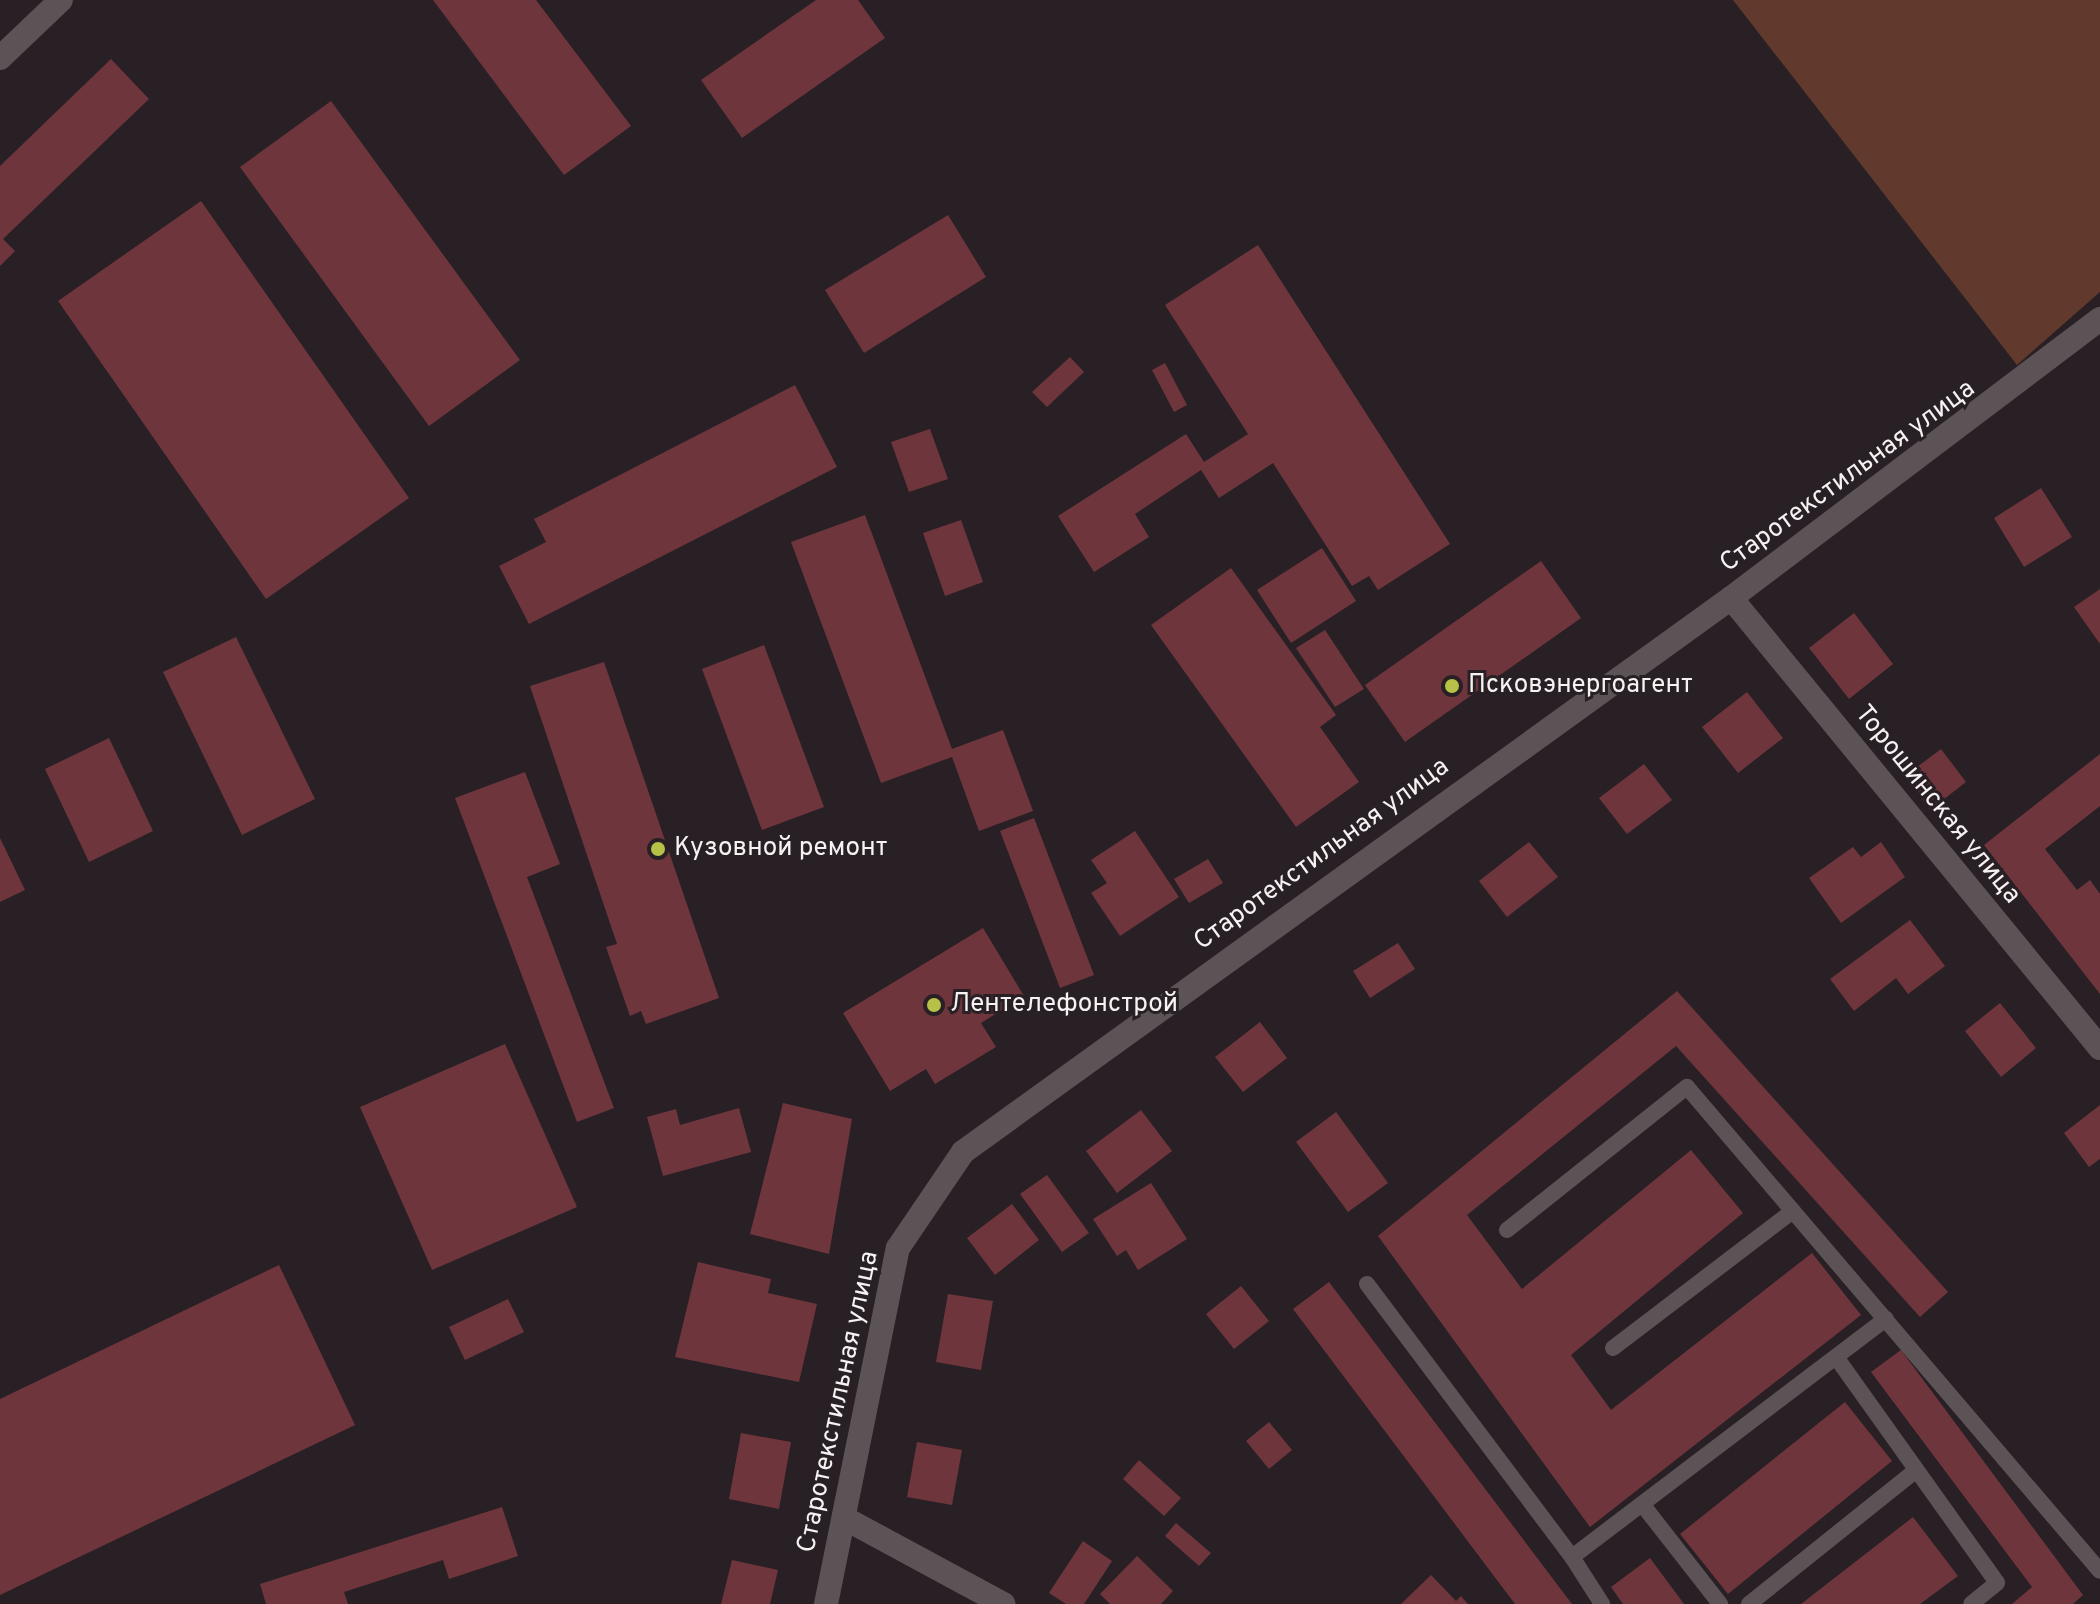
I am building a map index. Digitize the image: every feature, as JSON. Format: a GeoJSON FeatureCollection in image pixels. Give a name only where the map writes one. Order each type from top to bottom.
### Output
{"type":"FeatureCollection","features":[{"type":"Feature","properties":{"kind":"street"},"geometry":{"type":"LineString","coordinates":[[0,58],[61,0]]}},
{"type":"Feature","properties":{"kind":"street","name":"Старотекстильная улица"},"geometry":{"type":"LineString","coordinates":[[826,1604],[846,1519],[898,1248],[963,1152],[1731,598],[2100,319]]}},
{"type":"Feature","properties":{"kind":"street","name":"Торошинская улица"},"geometry":{"type":"LineString","coordinates":[[1731,598],[2100,1048]]}},
{"type":"Feature","properties":{"kind":"street"},"geometry":{"type":"LineString","coordinates":[[846,1519],[1003,1604]]}},
{"type":"Feature","properties":{"kind":"lane"},"geometry":{"type":"LineString","coordinates":[[1507,1230],[1687,1087],[2100,1571]]}},
{"type":"Feature","properties":{"kind":"lane"},"geometry":{"type":"LineString","coordinates":[[1613,1348],[1793,1211]]}},
{"type":"Feature","properties":{"kind":"lane"},"geometry":{"type":"LineString","coordinates":[[1367,1284],[1572,1557],[1602,1604]]}},
{"type":"Feature","properties":{"kind":"lane"},"geometry":{"type":"LineString","coordinates":[[1572,1557],[1886,1319]]}},
{"type":"Feature","properties":{"kind":"lane"},"geometry":{"type":"LineString","coordinates":[[1836,1357],[1997,1583],[1971,1604]]}},
{"type":"Feature","properties":{"kind":"lane"},"geometry":{"type":"LineString","coordinates":[[1749,1604],[1916,1470]]}},
{"type":"Feature","properties":{"kind":"lane"},"geometry":{"type":"LineString","coordinates":[[1642,1504],[1720,1604]]}},
{"type":"Feature","properties":{"kind":"shaded area"},"geometry":{"type":"Polygon","coordinates":[[[1733,0],[2100,0],[2100,292],[2017,365],[1733,0]]]}},
{"type":"Feature","properties":{"kind":"building"},"geometry":{"type":"Polygon","coordinates":[[[433,0],[536,0],[631,126],[564,175],[433,0]]]}},
{"type":"Feature","properties":{"kind":"building"},"geometry":{"type":"Polygon","coordinates":[[[816,0],[858,0],[885,38],[742,138],[701,80],[816,0]]]}},
{"type":"Feature","properties":{"kind":"building"},"geometry":{"type":"Polygon","coordinates":[[[111,59],[149,99],[3,239],[15,251],[0,266],[0,166],[111,59]]]}},
{"type":"Feature","properties":{"kind":"building"},"geometry":{"type":"Polygon","coordinates":[[[331,101],[520,360],[429,426],[240,167],[331,101]]]}},
{"type":"Feature","properties":{"kind":"building"},"geometry":{"type":"Polygon","coordinates":[[[201,201],[409,498],[266,599],[58,301],[201,201]]]}},
{"type":"Feature","properties":{"kind":"building"},"geometry":{"type":"Polygon","coordinates":[[[948,215],[986,277],[864,353],[825,290],[948,215]]]}},
{"type":"Feature","properties":{"kind":"building"},"geometry":{"type":"Polygon","coordinates":[[[1258,245],[1450,544],[1378,590],[1369,576],[1352,586],[1273,463],[1219,498],[1201,470],[1135,514],[1149,537],[1094,572],[1058,516],[1186,434],[1204,462],[1248,434],[1165,305],[1258,245]]]}},
{"type":"Feature","properties":{"kind":"building"},"geometry":{"type":"Polygon","coordinates":[[[1070,357],[1084,372],[1047,407],[1032,392],[1070,357]]]}},
{"type":"Feature","properties":{"kind":"building"},"geometry":{"type":"Polygon","coordinates":[[[1165,363],[1187,405],[1174,412],[1152,370],[1165,363]]]}},
{"type":"Feature","properties":{"kind":"building"},"geometry":{"type":"Polygon","coordinates":[[[795,385],[837,467],[529,624],[499,566],[546,542],[534,519],[795,385]]]}},
{"type":"Feature","properties":{"kind":"building"},"geometry":{"type":"Polygon","coordinates":[[[930,429],[948,479],[909,492],[891,442],[930,429]]]}},
{"type":"Feature","properties":{"kind":"building"},"geometry":{"type":"Polygon","coordinates":[[[2041,488],[2072,537],[2024,567],[1994,518],[2041,488]]]}},
{"type":"Feature","properties":{"kind":"building"},"geometry":{"type":"Polygon","coordinates":[[[865,515],[952,749],[1003,730],[1033,811],[979,831],[952,757],[881,783],[791,542],[865,515]]]}},
{"type":"Feature","properties":{"kind":"building"},"geometry":{"type":"Polygon","coordinates":[[[961,520],[983,582],[945,596],[923,533],[961,520]]]}},
{"type":"Feature","properties":{"kind":"building"},"geometry":{"type":"Polygon","coordinates":[[[1322,548],[1356,601],[1291,643],[1257,590],[1322,548]]]}},
{"type":"Feature","properties":{"kind":"building"},"geometry":{"type":"Polygon","coordinates":[[[1541,561],[1581,618],[1405,742],[1365,685],[1541,561]]]}},
{"type":"Feature","properties":{"kind":"building"},"geometry":{"type":"Polygon","coordinates":[[[1231,568],[1336,715],[1320,727],[1359,782],[1296,827],[1151,625],[1231,568]]]}},
{"type":"Feature","properties":{"kind":"building"},"geometry":{"type":"Polygon","coordinates":[[[2100,589],[2100,644],[2074,607],[2100,589]]]}},
{"type":"Feature","properties":{"kind":"building"},"geometry":{"type":"Polygon","coordinates":[[[1854,613],[1893,664],[1849,699],[1809,648],[1854,613]]]}},
{"type":"Feature","properties":{"kind":"building"},"geometry":{"type":"Polygon","coordinates":[[[1325,630],[1364,689],[1335,707],[1296,648],[1325,630]]]}},
{"type":"Feature","properties":{"kind":"building"},"geometry":{"type":"Polygon","coordinates":[[[236,637],[315,799],[242,835],[163,672],[236,637]]]}},
{"type":"Feature","properties":{"kind":"building"},"geometry":{"type":"Polygon","coordinates":[[[764,645],[824,807],[762,830],[702,669],[764,645]]]}},
{"type":"Feature","properties":{"kind":"building"},"geometry":{"type":"Polygon","coordinates":[[[604,662],[719,998],[646,1024],[641,1011],[630,1016],[606,947],[617,944],[530,686],[604,662]]]}},
{"type":"Feature","properties":{"kind":"building"},"geometry":{"type":"Polygon","coordinates":[[[1747,692],[1783,738],[1738,773],[1702,727],[1747,692]]]}},
{"type":"Feature","properties":{"kind":"building"},"geometry":{"type":"Polygon","coordinates":[[[109,738],[153,831],[89,862],[45,769],[109,738]]]}},
{"type":"Feature","properties":{"kind":"building"},"geometry":{"type":"Polygon","coordinates":[[[1941,749],[1966,782],[1930,810],[1905,776],[1941,749]]]}},
{"type":"Feature","properties":{"kind":"building"},"geometry":{"type":"Polygon","coordinates":[[[2100,754],[2100,806],[2045,849],[2077,890],[2090,880],[2100,894],[2100,994],[1984,845],[2100,754]]]}},
{"type":"Feature","properties":{"kind":"building"},"geometry":{"type":"Polygon","coordinates":[[[1644,764],[1672,800],[1627,834],[1599,798],[1644,764]]]}},
{"type":"Feature","properties":{"kind":"building"},"geometry":{"type":"Polygon","coordinates":[[[525,772],[560,864],[527,877],[614,1108],[577,1122],[455,798],[525,772]]]}},
{"type":"Feature","properties":{"kind":"building"},"geometry":{"type":"Polygon","coordinates":[[[1034,818],[1094,975],[1060,988],[1000,831],[1034,818]]]}},
{"type":"Feature","properties":{"kind":"building"},"geometry":{"type":"Polygon","coordinates":[[[1135,831],[1179,897],[1120,936],[1091,893],[1107,883],[1091,860],[1135,831]]]}},
{"type":"Feature","properties":{"kind":"building"},"geometry":{"type":"Polygon","coordinates":[[[0,838],[25,890],[0,902],[0,838]]]}},
{"type":"Feature","properties":{"kind":"building"},"geometry":{"type":"Polygon","coordinates":[[[1529,842],[1558,877],[1507,917],[1479,881],[1529,842]]]}},
{"type":"Feature","properties":{"kind":"building"},"geometry":{"type":"Polygon","coordinates":[[[1881,842],[1905,877],[1841,923],[1809,878],[1853,847],[1861,857],[1881,842]]]}},
{"type":"Feature","properties":{"kind":"building"},"geometry":{"type":"Polygon","coordinates":[[[1208,859],[1223,883],[1189,903],[1174,879],[1208,859]]]}},
{"type":"Feature","properties":{"kind":"building"},"geometry":{"type":"Polygon","coordinates":[[[1910,920],[1945,966],[1908,994],[1896,978],[1854,1011],[1830,979],[1910,920]]]}},
{"type":"Feature","properties":{"kind":"building","name":"Лентелефонстрой"},"geometry":{"type":"Polygon","coordinates":[[[983,928],[1024,996],[981,1023],[996,1047],[935,1084],[926,1069],[890,1091],[843,1013],[983,928]]]}},
{"type":"Feature","properties":{"kind":"building"},"geometry":{"type":"Polygon","coordinates":[[[1398,943],[1415,969],[1370,998],[1353,971],[1398,943]]]}},
{"type":"Feature","properties":{"kind":"building"},"geometry":{"type":"Polygon","coordinates":[[[1677,991],[1948,1292],[1920,1317],[1676,1046],[1467,1215],[1522,1289],[1691,1150],[1743,1213],[1571,1355],[1611,1410],[1812,1253],[1861,1315],[1590,1527],[1378,1236],[1677,991]]]}},
{"type":"Feature","properties":{"kind":"building"},"geometry":{"type":"Polygon","coordinates":[[[2000,1003],[2036,1048],[2001,1077],[1965,1031],[2000,1003]]]}},
{"type":"Feature","properties":{"kind":"building"},"geometry":{"type":"Polygon","coordinates":[[[1260,1022],[1287,1058],[1243,1092],[1215,1057],[1260,1022]]]}},
{"type":"Feature","properties":{"kind":"building"},"geometry":{"type":"Polygon","coordinates":[[[505,1044],[577,1207],[432,1270],[360,1107],[505,1044]]]}},
{"type":"Feature","properties":{"kind":"building"},"geometry":{"type":"Polygon","coordinates":[[[783,1103],[852,1119],[829,1254],[750,1234],[783,1103]]]}},
{"type":"Feature","properties":{"kind":"building"},"geometry":{"type":"Polygon","coordinates":[[[2100,1105],[2100,1159],[2089,1167],[2064,1133],[2100,1105]]]}},
{"type":"Feature","properties":{"kind":"building"},"geometry":{"type":"Polygon","coordinates":[[[739,1108],[751,1152],[663,1176],[647,1117],[676,1109],[680,1125],[739,1108]]]}},
{"type":"Feature","properties":{"kind":"building"},"geometry":{"type":"Polygon","coordinates":[[[1141,1110],[1172,1151],[1117,1193],[1086,1151],[1141,1110]]]}},
{"type":"Feature","properties":{"kind":"building"},"geometry":{"type":"Polygon","coordinates":[[[1336,1112],[1388,1183],[1348,1212],[1296,1142],[1336,1112]]]}},
{"type":"Feature","properties":{"kind":"building"},"geometry":{"type":"Polygon","coordinates":[[[1047,1175],[1089,1233],[1062,1252],[1020,1194],[1047,1175]]]}},
{"type":"Feature","properties":{"kind":"building"},"geometry":{"type":"Polygon","coordinates":[[[1151,1183],[1187,1239],[1138,1270],[1126,1250],[1117,1256],[1093,1219],[1151,1183]]]}},
{"type":"Feature","properties":{"kind":"building"},"geometry":{"type":"Polygon","coordinates":[[[1012,1204],[1039,1240],[995,1275],[967,1238],[1012,1204]]]}},
{"type":"Feature","properties":{"kind":"building"},"geometry":{"type":"Polygon","coordinates":[[[698,1262],[771,1279],[768,1293],[817,1304],[799,1382],[675,1357],[698,1262]]]}},
{"type":"Feature","properties":{"kind":"building"},"geometry":{"type":"Polygon","coordinates":[[[279,1265],[355,1425],[0,1595],[0,1399],[279,1265]]]}},
{"type":"Feature","properties":{"kind":"building"},"geometry":{"type":"Polygon","coordinates":[[[1329,1282],[1572,1604],[1515,1604],[1293,1309],[1329,1282]]]}},
{"type":"Feature","properties":{"kind":"building"},"geometry":{"type":"Polygon","coordinates":[[[1241,1286],[1269,1321],[1234,1349],[1206,1314],[1241,1286]]]}},
{"type":"Feature","properties":{"kind":"building"},"geometry":{"type":"Polygon","coordinates":[[[948,1294],[993,1301],[981,1370],[936,1362],[948,1294]]]}},
{"type":"Feature","properties":{"kind":"building"},"geometry":{"type":"Polygon","coordinates":[[[508,1299],[524,1332],[465,1360],[449,1327],[508,1299]]]}},
{"type":"Feature","properties":{"kind":"building"},"geometry":{"type":"Polygon","coordinates":[[[1901,1350],[2083,1595],[2073,1604],[2012,1604],[2032,1587],[1871,1372],[1901,1350]]]}},
{"type":"Feature","properties":{"kind":"building"},"geometry":{"type":"Polygon","coordinates":[[[1845,1402],[1892,1461],[1728,1594],[1680,1534],[1845,1402]]]}},
{"type":"Feature","properties":{"kind":"building"},"geometry":{"type":"Polygon","coordinates":[[[1269,1422],[1292,1450],[1269,1469],[1246,1441],[1269,1422]]]}},
{"type":"Feature","properties":{"kind":"building"},"geometry":{"type":"Polygon","coordinates":[[[741,1433],[791,1442],[779,1509],[729,1499],[741,1433]]]}},
{"type":"Feature","properties":{"kind":"building"},"geometry":{"type":"Polygon","coordinates":[[[917,1442],[962,1450],[952,1505],[907,1497],[917,1442]]]}},
{"type":"Feature","properties":{"kind":"building"},"geometry":{"type":"Polygon","coordinates":[[[1139,1460],[1181,1498],[1164,1516],[1123,1479],[1139,1460]]]}},
{"type":"Feature","properties":{"kind":"building"},"geometry":{"type":"Polygon","coordinates":[[[502,1507],[518,1556],[449,1579],[443,1560],[344,1592],[348,1604],[266,1604],[260,1584],[502,1507]]]}},
{"type":"Feature","properties":{"kind":"building"},"geometry":{"type":"Polygon","coordinates":[[[1913,1517],[1958,1576],[1920,1604],[1801,1604],[1913,1517]]]}},
{"type":"Feature","properties":{"kind":"building"},"geometry":{"type":"Polygon","coordinates":[[[1176,1523],[1211,1553],[1199,1566],[1165,1536],[1176,1523]]]}},
{"type":"Feature","properties":{"kind":"building"},"geometry":{"type":"Polygon","coordinates":[[[1083,1541],[1112,1561],[1084,1604],[1066,1604],[1049,1593],[1083,1541]]]}},
{"type":"Feature","properties":{"kind":"building"},"geometry":{"type":"Polygon","coordinates":[[[1137,1556],[1173,1591],[1161,1604],[1110,1604],[1100,1594],[1137,1556]]]}},
{"type":"Feature","properties":{"kind":"building"},"geometry":{"type":"Polygon","coordinates":[[[1650,1558],[1684,1604],[1623,1604],[1611,1587],[1650,1558]]]}},
{"type":"Feature","properties":{"kind":"building"},"geometry":{"type":"Polygon","coordinates":[[[732,1560],[778,1570],[770,1604],[721,1604],[732,1560]]]}},
{"type":"Feature","properties":{"kind":"building"},"geometry":{"type":"Polygon","coordinates":[[[1431,1575],[1456,1601],[1461,1596],[1468,1604],[1401,1604],[1431,1575]]]}},
{"type":"Feature","properties":{"kind":"place","name":"Псковэнергоагент"},"geometry":{"type":"Point","coordinates":[1452,686]}},
{"type":"Feature","properties":{"kind":"place","name":"Кузовной ремонт"},"geometry":{"type":"Point","coordinates":[658,849]}},
{"type":"Feature","properties":{"kind":"place","name":"Лентелефонстрой"},"geometry":{"type":"Point","coordinates":[934,1005]}}]}
